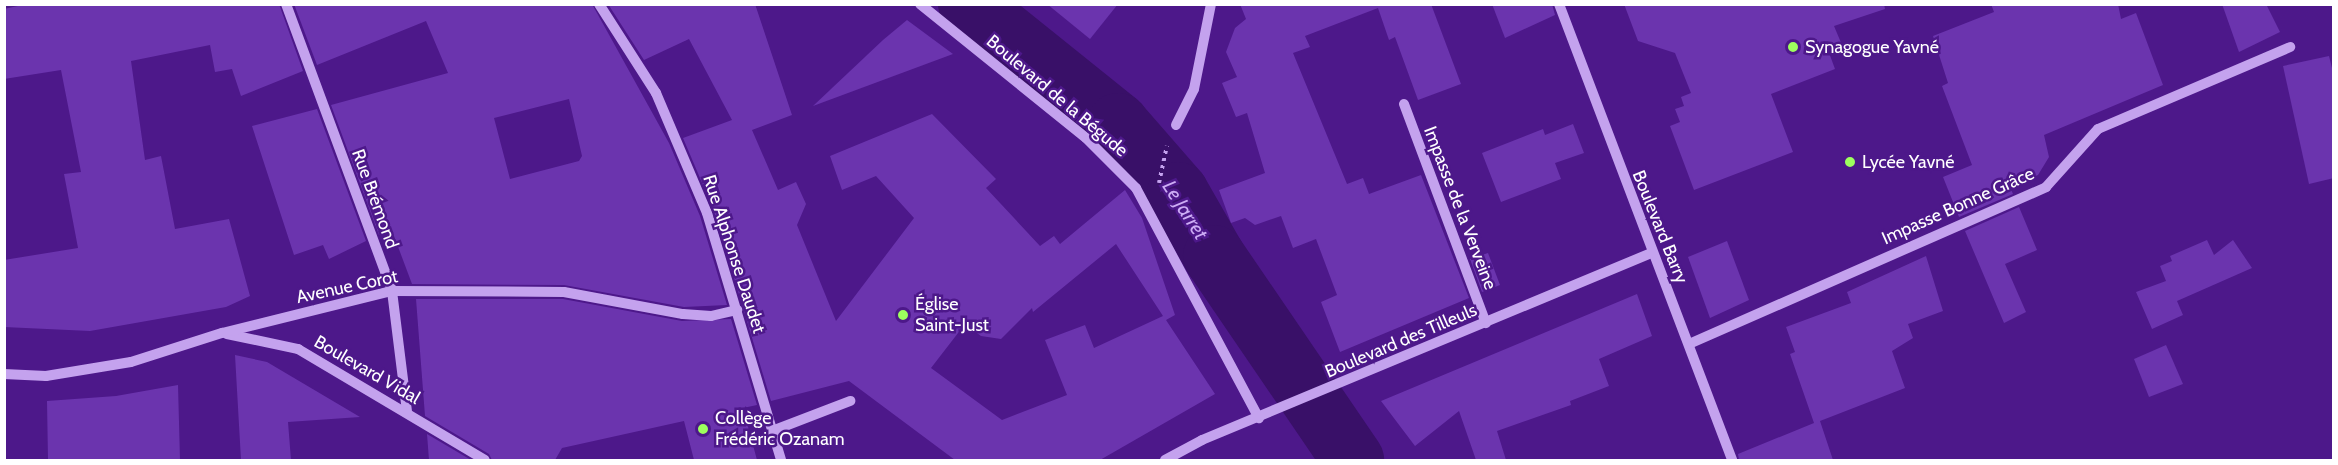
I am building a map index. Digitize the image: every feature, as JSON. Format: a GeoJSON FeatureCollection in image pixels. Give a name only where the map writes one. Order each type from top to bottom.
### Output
{"type":"FeatureCollection","features":[{"type":"Feature","properties":{"kind":"street","name":"Rue Brémond"},"geometry":{"type":"LineString","coordinates":[[286,4],[392,291],[407,411]]}},
{"type":"Feature","properties":{"kind":"street","name":"Rue Alphonse Daudet"},"geometry":{"type":"LineString","coordinates":[[598,4],[656,93],[707,213],[781,460]]}},
{"type":"Feature","properties":{"kind":"street","name":"Boulevard de la Bégude"},"geometry":{"type":"LineString","coordinates":[[920,4],[1086,138],[1136,188],[1259,418]]}},
{"type":"Feature","properties":{"kind":"street"},"geometry":{"type":"LineString","coordinates":[[1176,125],[1194,89],[1211,4]]}},
{"type":"Feature","properties":{"kind":"street","name":"Boulevard Barry"},"geometry":{"type":"LineString","coordinates":[[1559,4],[1732,460]]}},
{"type":"Feature","properties":{"kind":"street","name":"Impasse Bonne Grâce"},"geometry":{"type":"LineString","coordinates":[[1689,344],[2046,186],[2098,129],[2290,47]]}},
{"type":"Feature","properties":{"kind":"street","name":"Impasse de la Verveine"},"geometry":{"type":"LineString","coordinates":[[1404,104],[1486,323]]}},
{"type":"Feature","properties":{"kind":"street","name":"Boulevard des Tilleuls"},"geometry":{"type":"LineString","coordinates":[[1169,459],[1259,418],[1652,253]]}},
{"type":"Feature","properties":{"kind":"street","name":"Avenue Corot"},"geometry":{"type":"LineString","coordinates":[[4,374],[46,376],[131,362],[222,333],[392,291],[564,292],[683,314],[711,316],[736,310]]}},
{"type":"Feature","properties":{"kind":"street","name":"Boulevard Vidal"},"geometry":{"type":"LineString","coordinates":[[222,333],[298,349],[407,411],[485,460]]}},
{"type":"Feature","properties":{"kind":"street"},"geometry":{"type":"LineString","coordinates":[[772,431],[850,401]]}},
{"type":"Feature","properties":{"kind":"path"},"geometry":{"type":"LineString","coordinates":[[1158,190],[1165,152]]}},
{"type":"Feature","properties":{"kind":"building"},"geometry":{"type":"Polygon","coordinates":[[[27,4],[279,4],[303,71],[241,96],[232,69],[215,72],[210,45],[131,61],[145,160],[161,156],[175,229],[229,219],[250,296],[226,307],[90,331],[4,327],[4,260],[78,248],[64,174],[81,172],[61,70],[4,79],[4,9],[27,4]]]}},
{"type":"Feature","properties":{"kind":"building"},"geometry":{"type":"Polygon","coordinates":[[[294,4],[592,4],[669,143],[700,216],[727,305],[684,307],[564,285],[412,284],[391,228],[379,235],[331,105],[448,73],[426,21],[317,65],[294,4]],[[569,99],[494,118],[510,179],[579,161],[582,156],[569,99]]]}},
{"type":"Feature","properties":{"kind":"building"},"geometry":{"type":"Polygon","coordinates":[[[608,4],[755,4],[792,115],[752,130],[778,190],[796,182],[806,204],[797,225],[836,321],[914,218],[876,176],[842,190],[830,156],[932,114],[996,179],[986,188],[1040,246],[1054,236],[1060,244],[1125,190],[1142,218],[1175,315],[1166,320],[1215,394],[1100,460],[955,460],[849,381],[771,401],[714,211],[683,138],[732,120],[689,39],[644,60],[608,4]],[[1116,244],[1033,312],[1032,308],[1001,339],[981,336],[965,324],[931,368],[1002,420],[1067,395],[1045,340],[1085,325],[1094,348],[1163,316],[1116,244]]]}},
{"type":"Feature","properties":{"kind":"building"},"geometry":{"type":"Polygon","coordinates":[[[1047,4],[1118,4],[1090,39],[1047,4]]]}},
{"type":"Feature","properties":{"kind":"building"},"geometry":{"type":"Polygon","coordinates":[[[1240,4],[1431,4],[1461,84],[1418,100],[1395,37],[1389,40],[1378,8],[1305,36],[1310,47],[1293,53],[1347,184],[1363,178],[1369,194],[1421,175],[1469,298],[1340,352],[1321,302],[1337,295],[1316,239],[1293,248],[1281,216],[1255,225],[1245,218],[1231,223],[1219,190],[1265,173],[1247,113],[1236,117],[1222,83],[1237,77],[1226,52],[1235,28],[1246,19],[1240,4]]]}},
{"type":"Feature","properties":{"kind":"building"},"geometry":{"type":"Polygon","coordinates":[[[1492,4],[1552,4],[1555,15],[1505,38],[1492,4]]]}},
{"type":"Feature","properties":{"kind":"building"},"geometry":{"type":"Polygon","coordinates":[[[1624,4],[1884,4],[1885,9],[1834,26],[1842,45],[1828,50],[1835,69],[1771,94],[1793,152],[1694,190],[1670,126],[1680,122],[1675,109],[1684,106],[1681,97],[1691,93],[1675,53],[1638,41],[1624,4]]]}},
{"type":"Feature","properties":{"kind":"building"},"geometry":{"type":"Polygon","coordinates":[[[1991,4],[2118,4],[2121,19],[2136,13],[2163,85],[2044,135],[2049,157],[2038,175],[2010,187],[2013,194],[1959,217],[1943,177],[1972,165],[1942,86],[1948,83],[1933,36],[1994,12],[1991,4]]]}},
{"type":"Feature","properties":{"kind":"building"},"geometry":{"type":"Polygon","coordinates":[[[2222,4],[2266,4],[2280,32],[2239,52],[2222,4]]]}},
{"type":"Feature","properties":{"kind":"building"},"geometry":{"type":"Polygon","coordinates":[[[907,20],[953,54],[813,106],[883,40],[907,20]]]}},
{"type":"Feature","properties":{"kind":"building"},"geometry":{"type":"Polygon","coordinates":[[[2329,56],[2334,76],[2334,178],[2309,184],[2283,66],[2329,56]]]}},
{"type":"Feature","properties":{"kind":"building"},"geometry":{"type":"Polygon","coordinates":[[[317,109],[366,241],[329,259],[323,245],[294,255],[252,126],[317,109]]]}},
{"type":"Feature","properties":{"kind":"building"},"geometry":{"type":"Polygon","coordinates":[[[1573,124],[1584,153],[1555,163],[1561,179],[1501,202],[1482,153],[1543,129],[1545,135],[1573,124]]]}},
{"type":"Feature","properties":{"kind":"building"},"geometry":{"type":"Polygon","coordinates":[[[2019,207],[2037,250],[2005,264],[2026,312],[2004,323],[1965,231],[2019,207]]]}},
{"type":"Feature","properties":{"kind":"building"},"geometry":{"type":"Polygon","coordinates":[[[2207,240],[2214,255],[2233,240],[2252,268],[2177,301],[2183,315],[2152,329],[2136,292],[2166,281],[2160,266],[2172,261],[2170,256],[2207,240]]]}},
{"type":"Feature","properties":{"kind":"building"},"geometry":{"type":"Polygon","coordinates":[[[1727,241],[1749,300],[1710,318],[1688,257],[1727,241]]]}},
{"type":"Feature","properties":{"kind":"building"},"geometry":{"type":"Polygon","coordinates":[[[1488,253],[1500,285],[1482,292],[1470,259],[1488,253]]]}},
{"type":"Feature","properties":{"kind":"building"},"geometry":{"type":"Polygon","coordinates":[[[1926,256],[1943,311],[1908,324],[1913,338],[1892,351],[1905,388],[1820,421],[1833,460],[1739,460],[1738,454],[1814,423],[1790,354],[1795,352],[1786,327],[1851,303],[1847,292],[1926,256]]]}},
{"type":"Feature","properties":{"kind":"building"},"geometry":{"type":"Polygon","coordinates":[[[1637,294],[1652,336],[1599,359],[1609,386],[1570,401],[1571,405],[1497,431],[1506,460],[1476,460],[1459,411],[1415,446],[1381,401],[1637,294]]]}},
{"type":"Feature","properties":{"kind":"building"},"geometry":{"type":"Polygon","coordinates":[[[416,299],[563,299],[682,321],[731,319],[757,405],[743,408],[757,460],[694,460],[684,421],[562,448],[555,460],[492,460],[489,454],[425,416],[416,299]]]}},
{"type":"Feature","properties":{"kind":"building"},"geometry":{"type":"Polygon","coordinates":[[[2166,345],[2183,384],[2149,397],[2134,359],[2166,345]]]}},
{"type":"Feature","properties":{"kind":"building"},"geometry":{"type":"Polygon","coordinates":[[[235,355],[267,362],[360,417],[288,422],[291,460],[241,460],[235,355]]]}},
{"type":"Feature","properties":{"kind":"building"},"geometry":{"type":"Polygon","coordinates":[[[178,385],[180,460],[48,460],[47,401],[116,396],[178,385]]]}},
{"type":"Feature","properties":{"kind":"building"},"geometry":{"type":"Polygon","coordinates":[[[427,434],[471,460],[429,460],[427,434]]]}},
{"type":"Feature","properties":{"kind":"waterway","name":"Le Jarret"},"geometry":{"type":"LineString","coordinates":[[969,4],[1118,124],[1178,193],[1214,256],[1353,460]]}},
{"type":"Feature","properties":{"kind":"place","name":"Synagogue Yavné"},"geometry":{"type":"Point","coordinates":[1793,47]}},
{"type":"Feature","properties":{"kind":"place","name":"Lycée Yavné"},"geometry":{"type":"Point","coordinates":[1850,162]}},
{"type":"Feature","properties":{"kind":"place","name":"Église Saint-Just"},"geometry":{"type":"Point","coordinates":[903,315]}},
{"type":"Feature","properties":{"kind":"place","name":"Collège Frédéric Ozanam"},"geometry":{"type":"Point","coordinates":[703,429]}}]}
